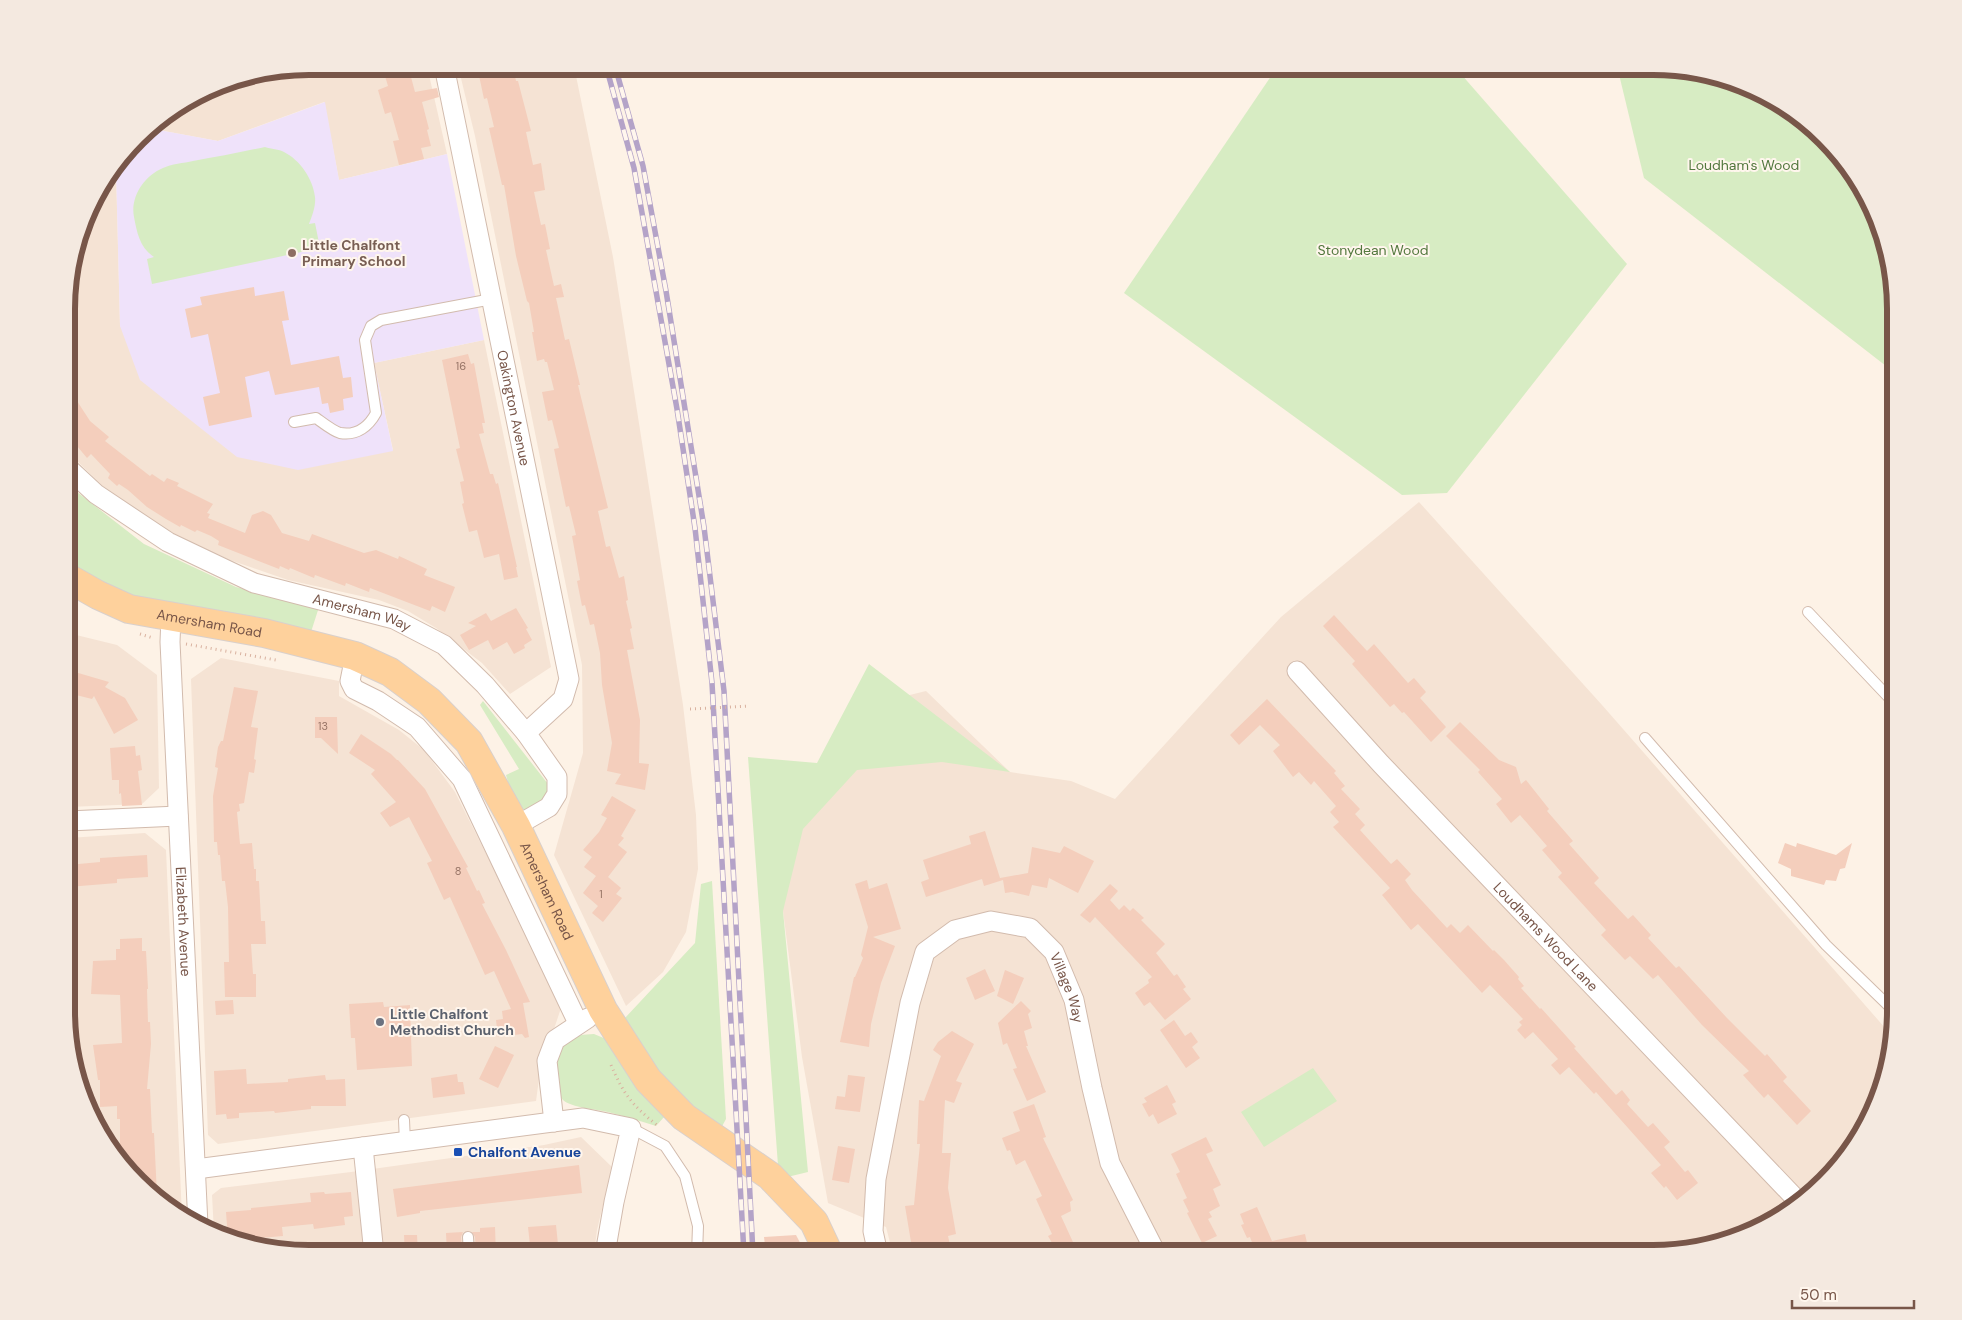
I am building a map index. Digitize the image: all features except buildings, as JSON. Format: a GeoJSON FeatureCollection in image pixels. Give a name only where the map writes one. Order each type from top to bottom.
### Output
{"type":"FeatureCollection","features":[{"type":"Feature","properties":{"kind":"main road","name":"Amersham Road"},"geometry":{"type":"LineString","coordinates":[[75,582],[171,630],[264,633],[355,656],[390,672],[429,700],[468,742],[516,826],[603,1010],[648,1080],[684,1117],[770,1176],[814,1222],[825,1245]]}},
{"type":"Feature","properties":{"kind":"street","name":"Oakington Avenue"},"geometry":{"type":"LineString","coordinates":[[446,75],[569,679],[563,699],[526,733]]}},
{"type":"Feature","properties":{"kind":"street","name":"Amersham Way"},"geometry":{"type":"LineString","coordinates":[[75,474],[96,494],[177,546],[254,583],[394,619],[444,645],[485,685],[526,733],[557,777],[557,794],[549,807],[516,826]]}},
{"type":"Feature","properties":{"kind":"street","name":"Elizabeth Avenue"},"geometry":{"type":"LineString","coordinates":[[171,630],[198,1217]]}},
{"type":"Feature","properties":{"kind":"street","name":"Amersham Road"},"geometry":{"type":"LineString","coordinates":[[355,656],[350,681],[354,689],[378,701],[417,726],[462,779],[578,1023]]}},
{"type":"Feature","properties":{"kind":"street","name":"Loudhams Wood Lane"},"geometry":{"type":"LineString","coordinates":[[1297,672],[1382,764],[1795,1197]]}},
{"type":"Feature","properties":{"kind":"street"},"geometry":{"type":"LineString","coordinates":[[75,821],[178,816]]}},
{"type":"Feature","properties":{"kind":"street","name":"Village Way"},"geometry":{"type":"LineString","coordinates":[[876,1245],[873,1231],[876,1179],[910,1003],[925,952],[955,930],[991,921],[1030,928],[1054,952],[1074,1000],[1110,1163],[1152,1245]]}},
{"type":"Feature","properties":{"kind":"street"},"geometry":{"type":"LineString","coordinates":[[554,1122],[546,1061],[555,1040],[578,1023],[603,1010]]}},
{"type":"Feature","properties":{"kind":"street"},"geometry":{"type":"LineString","coordinates":[[196,1169],[583,1118],[631,1128],[614,1202],[607,1245]]}},
{"type":"Feature","properties":{"kind":"street"},"geometry":{"type":"LineString","coordinates":[[363,1148],[373,1245]]}},
{"type":"Feature","properties":{"kind":"lane"},"geometry":{"type":"LineString","coordinates":[[294,422],[316,418],[340,433],[359,432],[371,423],[376,412],[365,340],[371,326],[381,320],[492,299]]}},
{"type":"Feature","properties":{"kind":"lane"},"geometry":{"type":"LineString","coordinates":[[1808,612],[1887,696]]}},
{"type":"Feature","properties":{"kind":"lane"},"geometry":{"type":"LineString","coordinates":[[1645,738],[1826,945],[1887,1004]]}},
{"type":"Feature","properties":{"kind":"lane"},"geometry":{"type":"LineString","coordinates":[[404,1120],[405,1142]]}},
{"type":"Feature","properties":{"kind":"lane"},"geometry":{"type":"LineString","coordinates":[[631,1128],[666,1146],[685,1176],[698,1226],[697,1245]]}},
{"type":"Feature","properties":{"kind":"lane"},"geometry":{"type":"LineString","coordinates":[[468,1237],[468,1245]]}},
{"type":"Feature","properties":{"kind":"path"},"geometry":{"type":"LineString","coordinates":[[139,634],[171,630],[284,662]]}},
{"type":"Feature","properties":{"kind":"path"},"geometry":{"type":"LineString","coordinates":[[690,709],[749,706]]}},
{"type":"Feature","properties":{"kind":"path"},"geometry":{"type":"LineString","coordinates":[[609,1060],[620,1086],[635,1108],[664,1132]]}},
{"type":"Feature","properties":{"kind":"shaded area"},"geometry":{"type":"Polygon","coordinates":[[[309,75],[429,75],[447,154],[339,180],[324,102],[218,141],[159,130],[179,114],[206,99],[234,87],[263,79],[309,75]]]}},
{"type":"Feature","properties":{"kind":"shaded area"},"geometry":{"type":"Polygon","coordinates":[[[460,75],[576,75],[613,257],[683,705],[696,815],[698,869],[686,932],[663,972],[626,1006],[554,855],[583,753],[582,665],[475,136],[460,75]]]}},
{"type":"Feature","properties":{"kind":"shaded area","name":"Little Chalfont Primary School"},"geometry":{"type":"Polygon","coordinates":[[[325,102],[339,180],[447,154],[484,340],[374,363],[393,451],[298,470],[237,457],[140,380],[120,326],[116,176],[133,155],[159,130],[218,141],[325,102]]]}},
{"type":"Feature","properties":{"kind":"shaded area"},"geometry":{"type":"Polygon","coordinates":[[[116,176],[120,326],[393,450],[374,363],[484,340],[551,667],[510,694],[482,663],[436,628],[408,611],[379,600],[288,580],[230,560],[156,527],[117,500],[75,459],[75,309],[79,263],[93,219],[116,176]]]}},
{"type":"Feature","properties":{"kind":"shaded area"},"geometry":{"type":"Polygon","coordinates":[[[1419,502],[1602,705],[1886,1029],[1883,1057],[1879,1072],[1863,1114],[1839,1153],[1807,1187],[1770,1214],[1728,1233],[1699,1241],[1653,1245],[891,1245],[886,1227],[828,1203],[802,1057],[783,911],[768,844],[857,708],[926,691],[1010,772],[1071,781],[1115,799],[1281,617],[1419,502]]]}},
{"type":"Feature","properties":{"kind":"shaded area"},"geometry":{"type":"Polygon","coordinates":[[[75,635],[117,645],[157,675],[159,788],[142,804],[75,807],[75,635]]]}},
{"type":"Feature","properties":{"kind":"shaded area"},"geometry":{"type":"Polygon","coordinates":[[[221,658],[339,681],[339,696],[399,730],[424,750],[455,792],[562,1005],[554,1029],[543,1050],[536,1101],[218,1144],[208,1135],[191,679],[221,658]]]}},
{"type":"Feature","properties":{"kind":"shaded area"},"geometry":{"type":"Polygon","coordinates":[[[145,833],[166,850],[182,1208],[155,1187],[123,1153],[106,1128],[87,1086],[79,1057],[75,1011],[75,838],[145,833]]]}},
{"type":"Feature","properties":{"kind":"shaded area"},"geometry":{"type":"Polygon","coordinates":[[[581,1137],[612,1167],[595,1245],[309,1245],[263,1241],[234,1233],[214,1225],[212,1195],[221,1188],[544,1145],[581,1137]]]}},
{"type":"Feature","properties":{"kind":"green space","name":"Stonydean Wood"},"geometry":{"type":"Polygon","coordinates":[[[1272,75],[1462,75],[1627,264],[1447,493],[1402,495],[1124,293],[1272,75]]]}},
{"type":"Feature","properties":{"kind":"green space","name":"Loudham's Wood"},"geometry":{"type":"Polygon","coordinates":[[[1619,75],[1684,77],[1714,83],[1756,99],[1795,123],[1829,155],[1848,179],[1863,206],[1875,234],[1885,278],[1887,367],[1644,178],[1619,75]]]}},
{"type":"Feature","properties":{"kind":"green space"},"geometry":{"type":"Polygon","coordinates":[[[265,147],[280,150],[290,155],[309,177],[314,190],[315,200],[314,211],[309,224],[315,223],[320,248],[152,284],[147,259],[154,257],[142,245],[133,209],[136,195],[144,182],[156,172],[170,165],[265,147]]]}},
{"type":"Feature","properties":{"kind":"green space"},"geometry":{"type":"Polygon","coordinates":[[[75,490],[144,544],[236,587],[319,607],[311,632],[151,608],[75,570],[75,490]]]}},
{"type":"Feature","properties":{"kind":"green space"},"geometry":{"type":"Polygon","coordinates":[[[869,664],[1010,772],[942,762],[857,770],[803,829],[783,911],[808,1172],[779,1179],[748,757],[817,763],[869,664]]]}},
{"type":"Feature","properties":{"kind":"green space"},"geometry":{"type":"Polygon","coordinates":[[[483,701],[548,784],[547,799],[525,811],[514,803],[506,775],[519,769],[480,705],[483,701]]]}},
{"type":"Feature","properties":{"kind":"green space"},"geometry":{"type":"Polygon","coordinates":[[[712,881],[726,1119],[720,1130],[666,1084],[625,1018],[695,943],[701,884],[712,881]]]}},
{"type":"Feature","properties":{"kind":"green space"},"geometry":{"type":"Polygon","coordinates":[[[594,1034],[606,1039],[665,1116],[656,1126],[608,1112],[572,1105],[563,1100],[556,1072],[558,1056],[564,1045],[572,1038],[594,1034]]]}},
{"type":"Feature","properties":{"kind":"green space"},"geometry":{"type":"Polygon","coordinates":[[[1313,1068],[1337,1101],[1264,1147],[1241,1112],[1313,1068]]]}},
{"type":"Feature","properties":{"kind":"railway"},"geometry":{"type":"LineString","coordinates":[[608,75],[634,168],[677,409],[695,528],[712,683],[743,1245]]}},
{"type":"Feature","properties":{"kind":"railway"},"geometry":{"type":"LineString","coordinates":[[618,75],[643,166],[666,291],[704,527],[724,691],[753,1245]]}},
{"type":"Feature","properties":{"kind":"place","name":"Little Chalfont Primary School"},"geometry":{"type":"Point","coordinates":[292,253]}},
{"type":"Feature","properties":{"kind":"place","name":"Little Chalfont Methodist Church"},"geometry":{"type":"Point","coordinates":[380,1022]}},
{"type":"Feature","properties":{"kind":"place","name":"Chalfont Avenue"},"geometry":{"type":"Point","coordinates":[458,1152]}}]}
